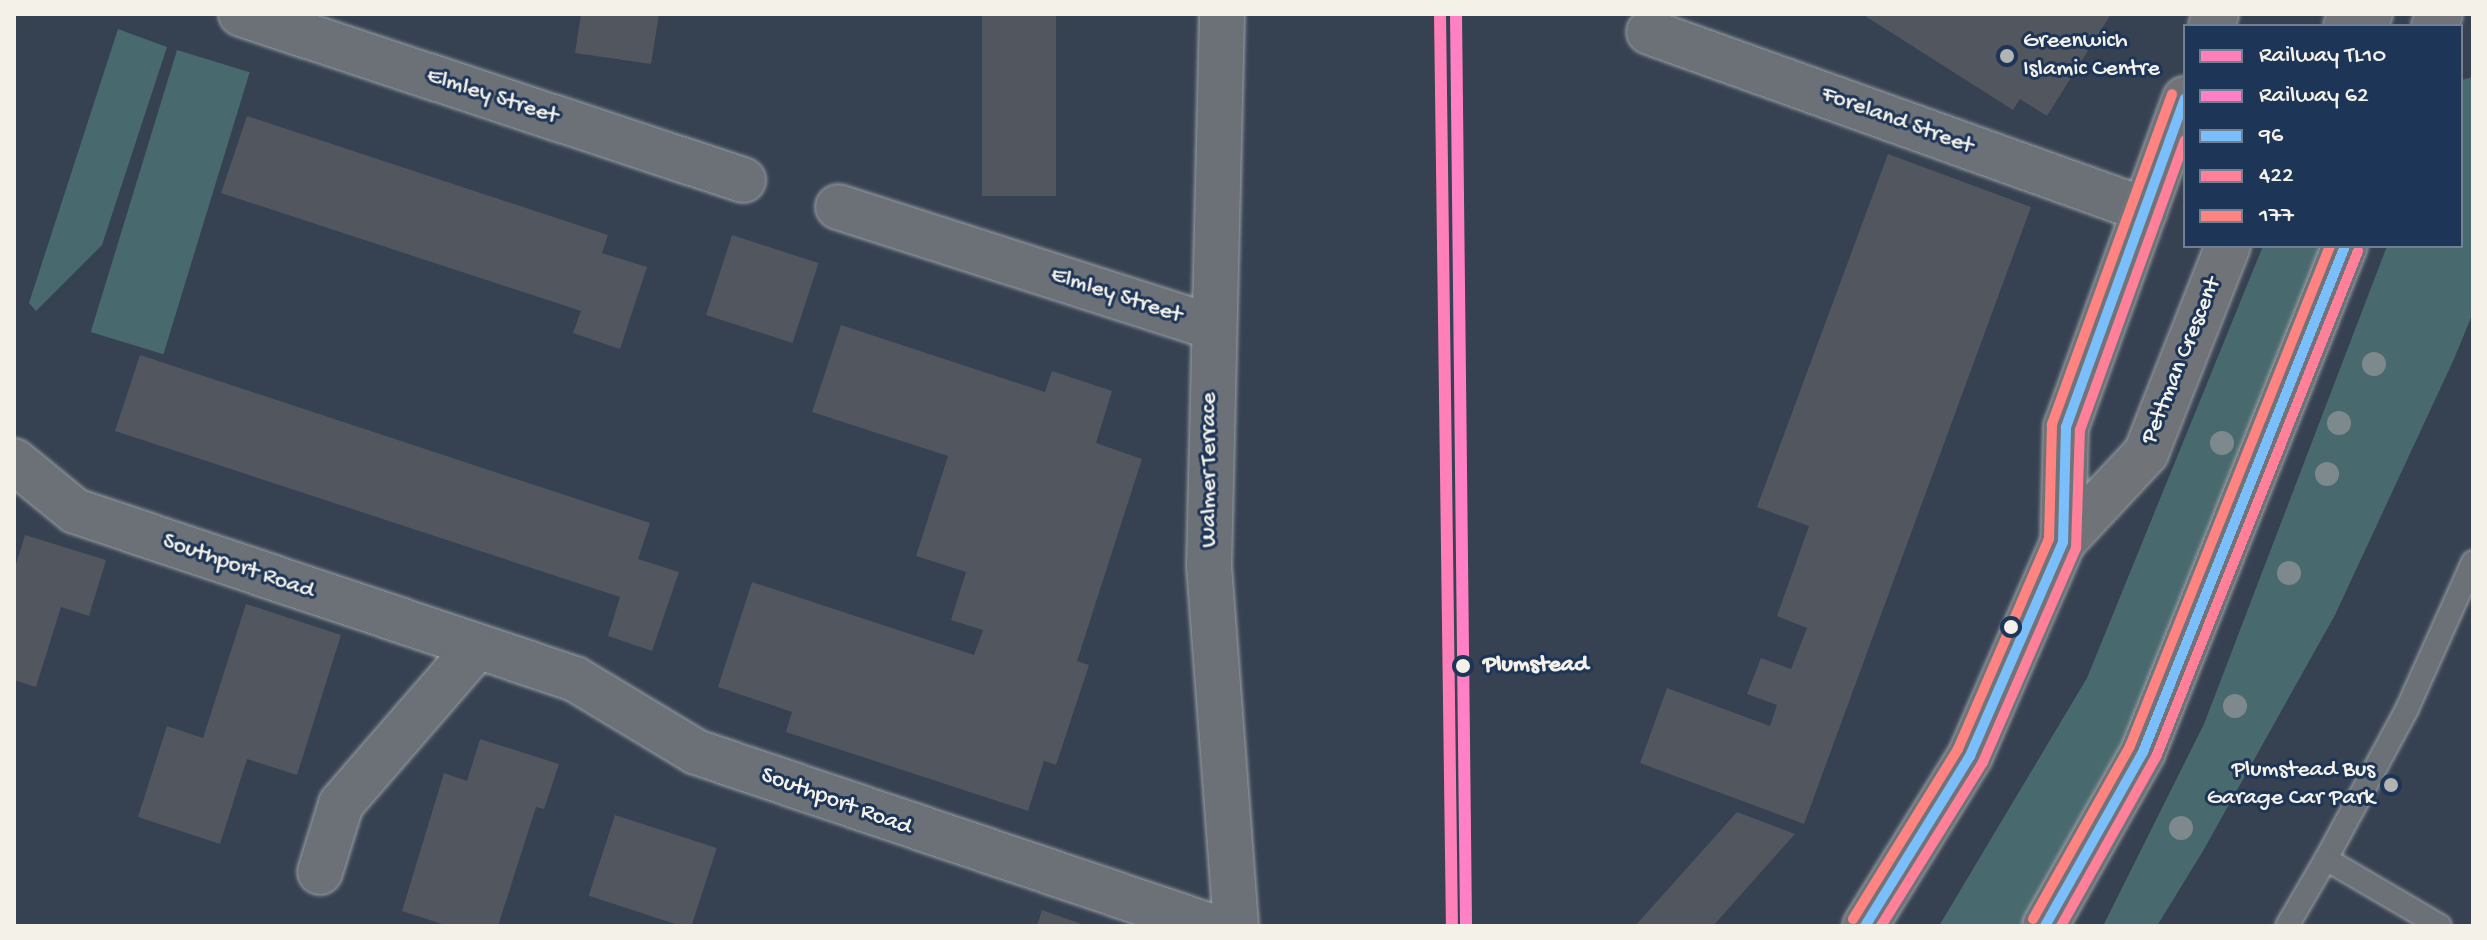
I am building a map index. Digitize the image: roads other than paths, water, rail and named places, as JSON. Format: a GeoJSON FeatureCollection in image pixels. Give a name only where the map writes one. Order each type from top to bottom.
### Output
{"type":"FeatureCollection","features":[{"type":"Feature","properties":{"kind":"main road"},"geometry":{"type":"LineString","coordinates":[[2350,24],[2370,14]]}},
{"type":"Feature","properties":{"kind":"main road"},"geometry":{"type":"LineString","coordinates":[[1865,926],[1970,756],[2063,542],[2066,427],[2183,105]]}},
{"type":"Feature","properties":{"kind":"main road","name":"Pettman Crescent"},"geometry":{"type":"LineString","coordinates":[[2063,542],[2146,453],[2227,248]]}},
{"type":"Feature","properties":{"kind":"main road"},"geometry":{"type":"LineString","coordinates":[[2045,926],[2143,752],[2344,248]]}},
{"type":"Feature","properties":{"kind":"street","name":"Elmley Street"},"geometry":{"type":"LineString","coordinates":[[241,14],[743,180]]}},
{"type":"Feature","properties":{"kind":"street","name":"Walmer Terrace"},"geometry":{"type":"LineString","coordinates":[[1222,14],[1211,327],[1209,581],[1236,926]]}},
{"type":"Feature","properties":{"kind":"street","name":"Foreland Street"},"geometry":{"type":"LineString","coordinates":[[1649,32],[2145,210]]}},
{"type":"Feature","properties":{"kind":"street","name":"Elmley Street"},"geometry":{"type":"LineString","coordinates":[[838,207],[1211,327]]}},
{"type":"Feature","properties":{"kind":"street","name":"Southport Road"},"geometry":{"type":"LineString","coordinates":[[14,461],[75,511],[575,679],[696,752],[1210,926]]}},
{"type":"Feature","properties":{"kind":"street"},"geometry":{"type":"LineString","coordinates":[[320,872],[341,804],[476,648]]}},
{"type":"Feature","properties":{"kind":"lane"},"geometry":{"type":"LineString","coordinates":[[2287,926],[2407,709],[2473,562]]}},
{"type":"Feature","properties":{"kind":"lane"},"geometry":{"type":"LineString","coordinates":[[2326,859],[2440,926]]}},
{"type":"Feature","properties":{"kind":"rail line","name":"TL10"},"geometry":{"type":"LineString","coordinates":[[1440,14],[1452,926]]}},
{"type":"Feature","properties":{"kind":"rail line","name":"62"},"geometry":{"type":"LineString","coordinates":[[1456,14],[1466,926]]}},
{"type":"Feature","properties":{"kind":"place","name":"Greenwich Islamic Centre"},"geometry":{"type":"Point","coordinates":[2007,56]}},
{"type":"Feature","properties":{"kind":"place","name":"Plumstead"},"geometry":{"type":"Point","coordinates":[1463,666]}},
{"type":"Feature","properties":{"kind":"place","name":"Plumstead Bus Garage Car Park"},"geometry":{"type":"Point","coordinates":[2391,785]}}]}
